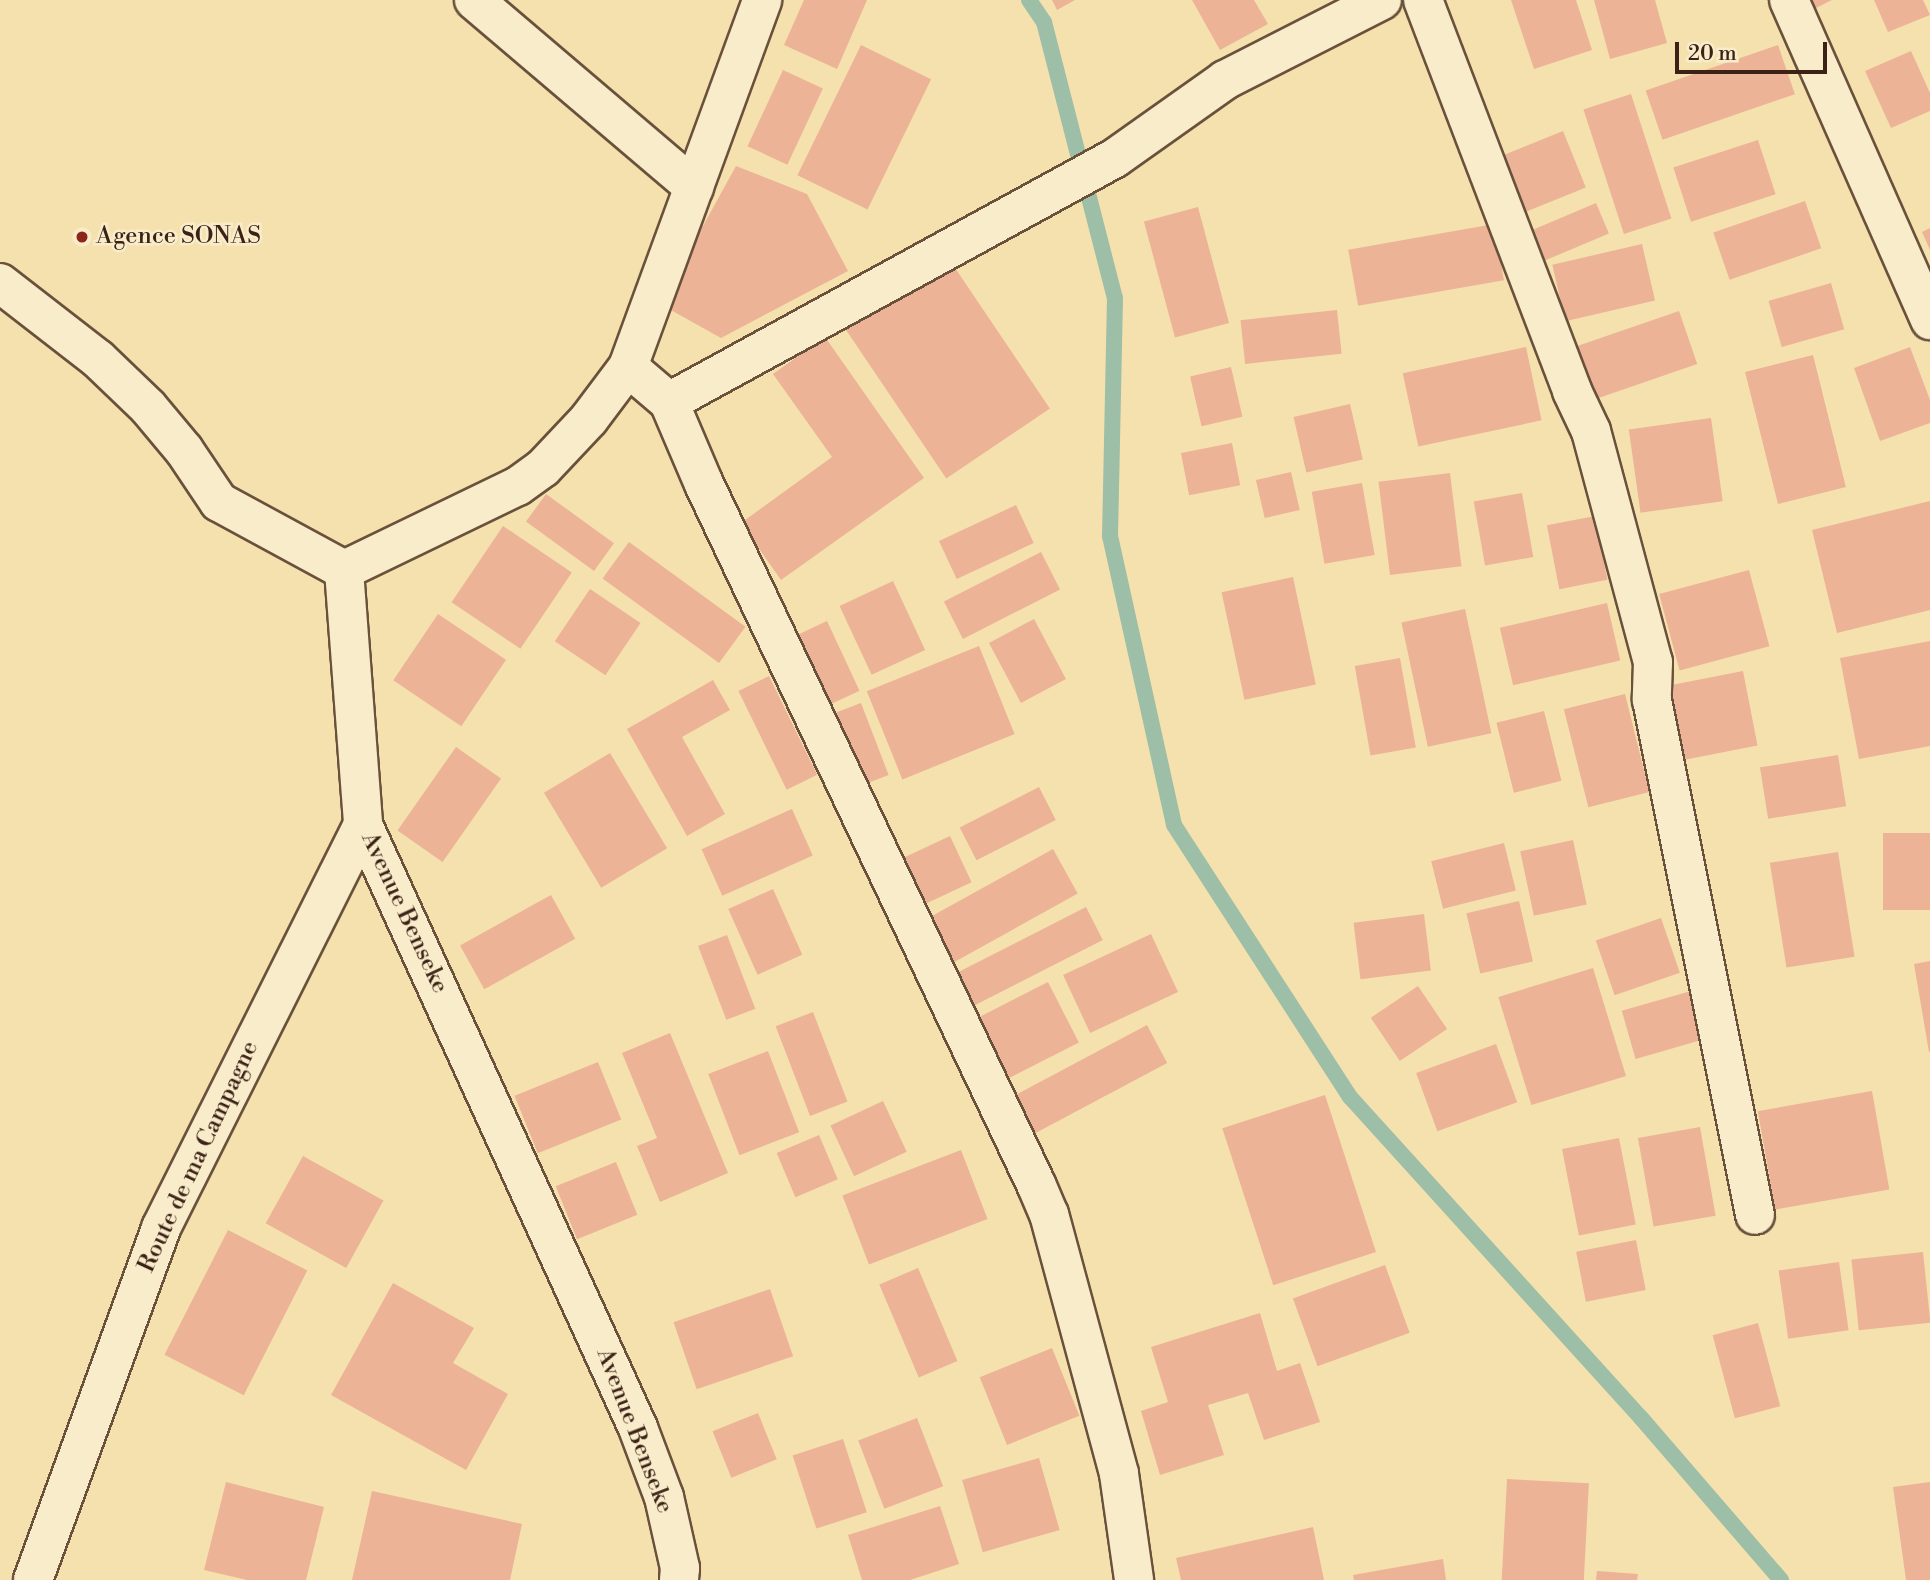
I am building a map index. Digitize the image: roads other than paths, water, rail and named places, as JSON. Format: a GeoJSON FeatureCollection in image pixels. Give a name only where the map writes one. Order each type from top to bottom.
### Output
{"type":"FeatureCollection","features":[{"type":"Feature","properties":{"kind":"street"},"geometry":{"type":"LineString","coordinates":[[474,0],[694,187]]}},
{"type":"Feature","properties":{"kind":"street"},"geometry":{"type":"LineString","coordinates":[[0,283],[98,359],[148,407],[184,450],[219,502],[344,570],[518,486],[544,468],[589,419],[628,367],[762,0]]}},
{"type":"Feature","properties":{"kind":"street"},"geometry":{"type":"LineString","coordinates":[[669,402],[1115,158],[1225,80],[1382,0]]}},
{"type":"Feature","properties":{"kind":"street"},"geometry":{"type":"LineString","coordinates":[[1423,0],[1572,391],[1591,431],[1653,662],[1652,700],[1755,1215]]}},
{"type":"Feature","properties":{"kind":"street"},"geometry":{"type":"LineString","coordinates":[[1788,0],[1928,307]]}},
{"type":"Feature","properties":{"kind":"street"},"geometry":{"type":"LineString","coordinates":[[628,367],[669,402],[704,484],[1049,1214],[1119,1474],[1134,1580]]}},
{"type":"Feature","properties":{"kind":"street","name":"Avenue Benseke"},"geometry":{"type":"LineString","coordinates":[[344,570],[363,825],[638,1428],[664,1497],[685,1576]]}},
{"type":"Feature","properties":{"kind":"street","name":"Route de ma Campagne"},"geometry":{"type":"LineString","coordinates":[[33,1580],[161,1228],[363,825]]}},
{"type":"Feature","properties":{"kind":"waterway"},"geometry":{"type":"LineString","coordinates":[[1029,0],[1044,22],[1115,298],[1110,536],[1174,825],[1350,1097],[1642,1419],[1781,1580]]}},
{"type":"Feature","properties":{"kind":"place","name":"Agence SONAS"},"geometry":{"type":"Point","coordinates":[82,237]}}]}
